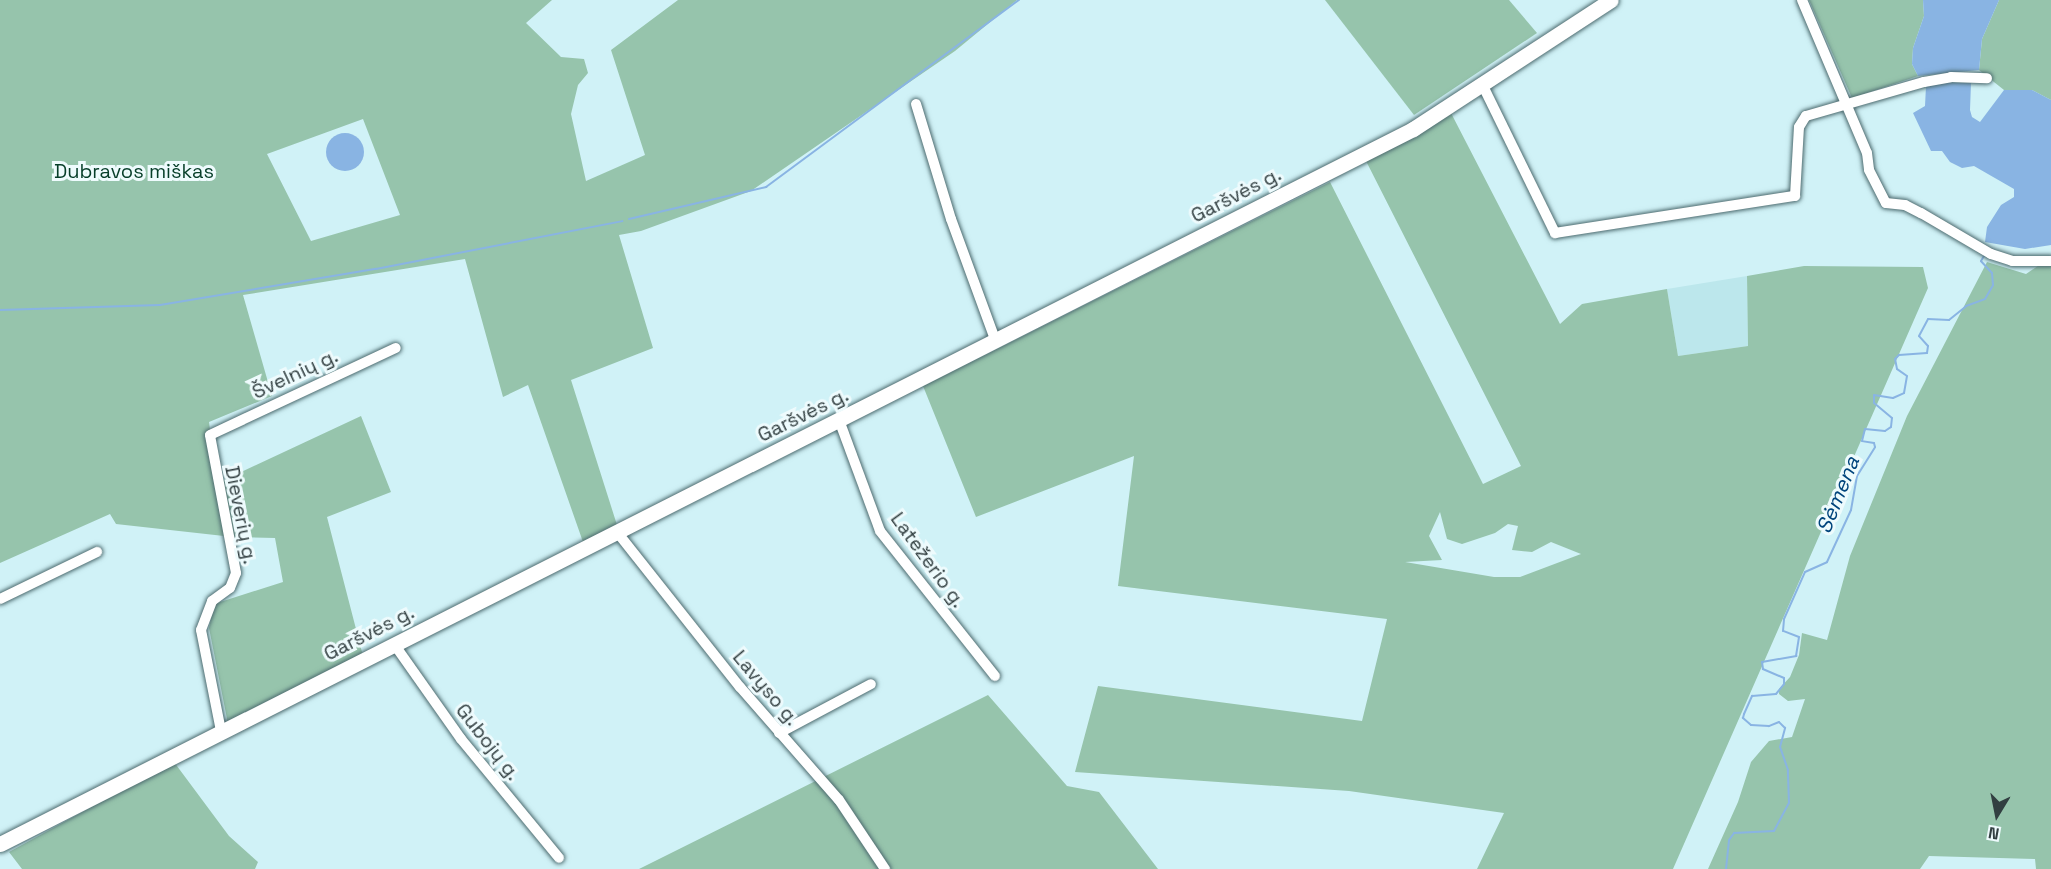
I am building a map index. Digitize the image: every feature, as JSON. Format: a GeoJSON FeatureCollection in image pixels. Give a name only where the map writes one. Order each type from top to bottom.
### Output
{"type":"FeatureCollection","features":[{"type":"Feature","properties":{"kind":"main road","name":"Garšvės g."},"geometry":{"type":"LineString","coordinates":[[0,844],[1413,129],[1483,86],[1611,0]]}},
{"type":"Feature","properties":{"kind":"street"},"geometry":{"type":"LineString","coordinates":[[1802,0],[1867,153],[1869,170],[1886,203],[1921,213],[1992,254],[2012,261],[2051,261]]}},
{"type":"Feature","properties":{"kind":"street"},"geometry":{"type":"LineString","coordinates":[[1483,86],[1555,233],[1795,196],[1801,121],[1846,102],[1950,77],[1987,78]]}},
{"type":"Feature","properties":{"kind":"street"},"geometry":{"type":"LineString","coordinates":[[916,104],[951,219],[996,342]]}},
{"type":"Feature","properties":{"kind":"street","name":"Švelnių g."},"geometry":{"type":"LineString","coordinates":[[210,435],[396,348]]}},
{"type":"Feature","properties":{"kind":"street","name":"Latežerio g."},"geometry":{"type":"LineString","coordinates":[[839,420],[880,531],[995,676]]}},
{"type":"Feature","properties":{"kind":"street","name":"Dieverių g."},"geometry":{"type":"LineString","coordinates":[[210,435],[236,573],[230,588],[212,601],[201,630],[221,731]]}},
{"type":"Feature","properties":{"kind":"street","name":"Lavyso g."},"geometry":{"type":"LineString","coordinates":[[617,532],[779,733],[839,800],[885,869]]}},
{"type":"Feature","properties":{"kind":"street"},"geometry":{"type":"LineString","coordinates":[[0,599],[97,552]]}},
{"type":"Feature","properties":{"kind":"street","name":"Gubojų g."},"geometry":{"type":"LineString","coordinates":[[394,644],[461,739],[559,858]]}},
{"type":"Feature","properties":{"kind":"street"},"geometry":{"type":"LineString","coordinates":[[779,733],[871,684]]}},
{"type":"Feature","properties":{"kind":"shaded area"},"geometry":{"type":"Polygon","coordinates":[[[1747,276],[1748,346],[1678,356],[1667,289],[1747,276]]]}},
{"type":"Feature","properties":{"kind":"green space","name":"Dubravos miškas"},"geometry":{"type":"Polygon","coordinates":[[[0,0],[552,0],[526,23],[561,57],[584,59],[588,73],[578,85],[571,114],[586,181],[645,155],[611,50],[678,0],[1017,0],[955,51],[751,191],[641,231],[619,235],[653,348],[571,380],[617,525],[583,542],[528,385],[503,397],[465,259],[243,295],[272,396],[209,422],[224,536],[116,524],[110,514],[0,563],[0,0]],[[363,119],[267,154],[311,241],[400,215],[363,119]]]}},
{"type":"Feature","properties":{"kind":"green space"},"geometry":{"type":"Polygon","coordinates":[[[1325,0],[1509,0],[1537,33],[1414,115],[1325,0]]]}},
{"type":"Feature","properties":{"kind":"green space"},"geometry":{"type":"Polygon","coordinates":[[[1809,0],[1923,0],[1924,16],[1913,48],[1912,64],[1918,76],[1852,98],[1809,0]]]}},
{"type":"Feature","properties":{"kind":"green space"},"geometry":{"type":"Polygon","coordinates":[[[1999,0],[2051,0],[2051,100],[2032,90],[2004,90],[1979,70],[1982,39],[1999,0]]]}},
{"type":"Feature","properties":{"kind":"green space"},"geometry":{"type":"Polygon","coordinates":[[[1451,113],[1560,324],[1582,304],[1667,289],[1678,356],[1748,346],[1747,276],[1804,266],[1923,267],[1928,288],[1673,869],[1477,869],[1504,813],[1349,791],[1075,772],[1098,686],[1362,721],[1387,619],[1118,586],[1134,456],[976,517],[923,386],[1330,182],[1483,484],[1521,466],[1366,161],[1451,113]],[[1440,512],[1429,536],[1442,560],[1405,562],[1494,577],[1520,577],[1581,554],[1551,542],[1532,552],[1512,550],[1518,526],[1508,524],[1495,533],[1462,544],[1447,539],[1440,512]]]}},
{"type":"Feature","properties":{"kind":"green space"},"geometry":{"type":"Polygon","coordinates":[[[2051,257],[2051,869],[2036,869],[2035,859],[1929,856],[1920,869],[1708,869],[1738,802],[1751,762],[1769,741],[1792,737],[1805,699],[1788,701],[1779,694],[1779,689],[1790,677],[1799,655],[1802,633],[1827,640],[1850,556],[1907,416],[1987,262],[2026,274],[2051,257]]]}},
{"type":"Feature","properties":{"kind":"green space"},"geometry":{"type":"Polygon","coordinates":[[[361,416],[391,492],[327,517],[363,656],[228,724],[209,628],[214,604],[283,582],[275,538],[233,537],[222,481],[361,416]]]}},
{"type":"Feature","properties":{"kind":"green space"},"geometry":{"type":"Polygon","coordinates":[[[988,695],[1067,786],[1099,792],[1158,869],[639,869],[988,695]]]}},
{"type":"Feature","properties":{"kind":"green space"},"geometry":{"type":"Polygon","coordinates":[[[174,762],[229,836],[258,862],[255,869],[22,869],[9,852],[174,762]]]}},
{"type":"Feature","properties":{"kind":"water"},"geometry":{"type":"Polygon","coordinates":[[[1923,0],[1999,0],[1982,39],[1979,70],[1918,76],[1912,64],[1913,48],[1924,16],[1923,0]]]}},
{"type":"Feature","properties":{"kind":"water"},"geometry":{"type":"Polygon","coordinates":[[[1943,82],[1971,83],[1970,110],[1972,117],[1980,122],[2004,90],[2032,90],[2051,100],[2051,245],[2025,249],[1985,242],[1987,227],[2001,205],[2014,197],[2014,189],[1974,166],[1962,168],[1950,162],[1942,151],[1931,151],[1913,113],[1925,106],[1926,86],[1943,82]]]}},
{"type":"Feature","properties":{"kind":"water"},"geometry":{"type":"Polygon","coordinates":[[[345,133],[352,134],[358,139],[363,145],[363,159],[358,165],[352,170],[345,171],[338,170],[332,165],[327,159],[326,152],[327,145],[332,139],[338,134],[345,133]]]}},
{"type":"Feature","properties":{"kind":"waterway"},"geometry":{"type":"LineString","coordinates":[[629,219],[766,187],[1019,0]]}},
{"type":"Feature","properties":{"kind":"waterway"},"geometry":{"type":"LineString","coordinates":[[0,310],[160,305],[376,269],[622,221]]}},
{"type":"Feature","properties":{"kind":"waterway","name":"Sėmena"},"geometry":{"type":"LineString","coordinates":[[1726,869],[1729,840],[1734,833],[1774,831],[1789,803],[1788,770],[1780,747],[1785,728],[1779,722],[1769,726],[1751,725],[1743,718],[1752,696],[1776,694],[1784,684],[1784,678],[1763,669],[1762,662],[1796,656],[1799,637],[1783,631],[1784,619],[1805,572],[1827,562],[1851,510],[1857,476],[1875,447],[1874,443],[1862,441],[1865,429],[1885,431],[1891,427],[1892,418],[1874,403],[1874,395],[1893,398],[1904,393],[1907,376],[1897,369],[1895,359],[1899,355],[1927,353],[1928,346],[1919,336],[1928,319],[1949,320],[1966,306],[1985,299],[1993,285],[1992,273],[1981,261],[1984,256]]}}]}
